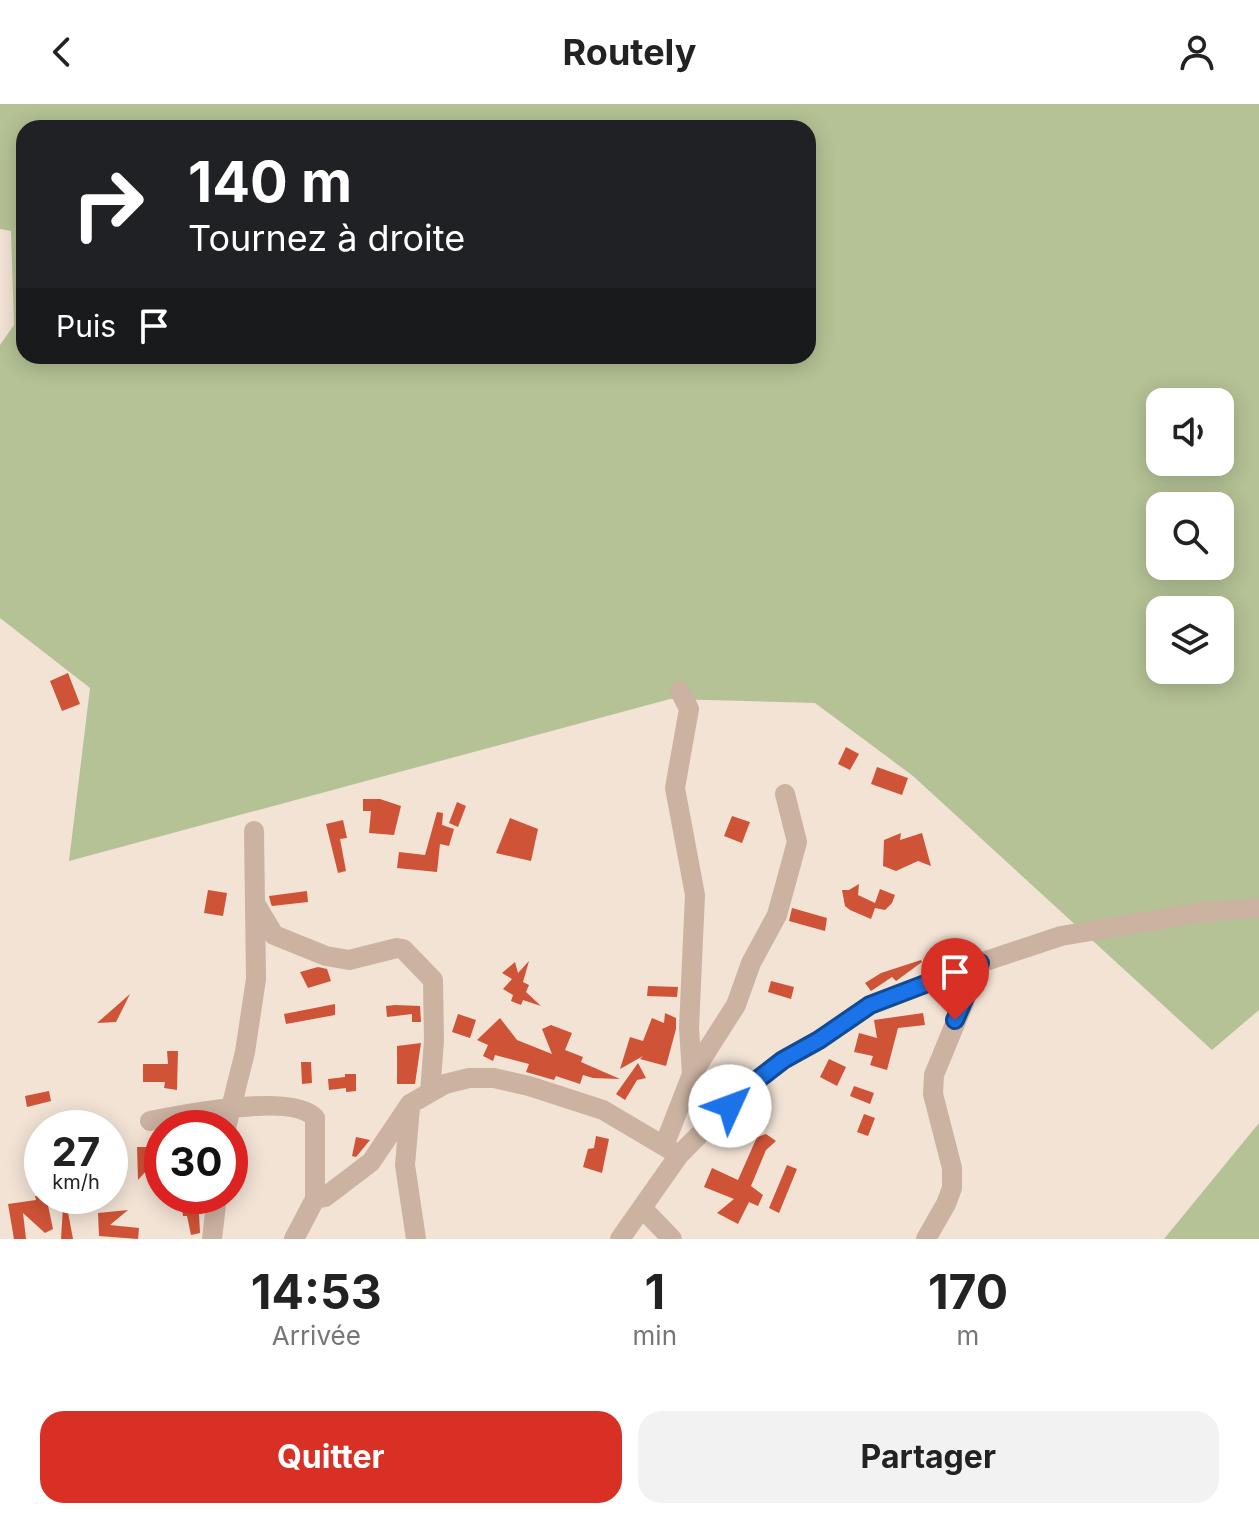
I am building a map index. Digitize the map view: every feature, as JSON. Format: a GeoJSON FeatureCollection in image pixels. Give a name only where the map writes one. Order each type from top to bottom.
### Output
{"type":"FeatureCollection","features":[{"type":"Feature","properties":{"kind":"street"},"geometry":{"type":"LineString","coordinates":[[680,691],[689,709],[675,788],[695,895],[689,1028],[692,1074]]}},
{"type":"Feature","properties":{"kind":"street"},"geometry":{"type":"LineString","coordinates":[[620,1239],[642,1208],[672,1150],[692,1074],[736,1005],[751,963],[765,943],[777,915],[797,842],[785,794]]}},
{"type":"Feature","properties":{"kind":"street"},"geometry":{"type":"LineString","coordinates":[[229,1110],[245,1052],[256,979],[254,831]]}},
{"type":"Feature","properties":{"kind":"street"},"geometry":{"type":"LineString","coordinates":[[256,905],[274,935],[288,942],[326,956],[349,960],[403,949],[433,980],[434,1041],[430,1092]]}},
{"type":"Feature","properties":{"kind":"street"},"geometry":{"type":"LineString","coordinates":[[672,1150],[783,1060],[870,1005],[1061,936],[1203,912],[1259,908]]}},
{"type":"Feature","properties":{"kind":"street"},"geometry":{"type":"LineString","coordinates":[[926,1239],[952,1188],[952,1168],[933,1094],[934,1075],[980,963]]}},
{"type":"Feature","properties":{"kind":"street"},"geometry":{"type":"LineString","coordinates":[[315,1199],[325,1197],[371,1162],[410,1104],[445,1084],[469,1078],[494,1078],[603,1110],[672,1150]]}},
{"type":"Feature","properties":{"kind":"street"},"geometry":{"type":"LineString","coordinates":[[410,1104],[405,1165],[416,1239]]}},
{"type":"Feature","properties":{"kind":"street"},"geometry":{"type":"LineString","coordinates":[[213,1110],[230,1107],[301,1107],[315,1118],[315,1199],[294,1239]]}},
{"type":"Feature","properties":{"kind":"street"},"geometry":{"type":"LineString","coordinates":[[642,1208],[672,1239]]}},
{"type":"Feature","properties":{"kind":"street"},"geometry":{"type":"LineString","coordinates":[[212,1239],[215,1214]]}},
{"type":"Feature","properties":{"kind":"green space"},"geometry":{"type":"Polygon","coordinates":[[[0,104],[1259,104],[1259,1010],[1212,1050],[913,776],[815,703],[670,699],[69,861],[90,688],[0,618],[0,345],[14,325],[11,231],[0,229],[0,104]]]}},
{"type":"Feature","properties":{"kind":"green space"},"geometry":{"type":"Polygon","coordinates":[[[1259,1123],[1259,1239],[1164,1239],[1259,1123]]]}},
{"type":"Feature","properties":{"kind":"building"},"geometry":{"type":"Polygon","coordinates":[[[68,673],[80,704],[62,711],[50,681],[68,673]]]}},
{"type":"Feature","properties":{"kind":"building"},"geometry":{"type":"Polygon","coordinates":[[[846,747],[859,754],[850,770],[838,764],[846,747]]]}},
{"type":"Feature","properties":{"kind":"building"},"geometry":{"type":"Polygon","coordinates":[[[877,767],[908,778],[902,795],[871,784],[877,767]]]}},
{"type":"Feature","properties":{"kind":"building"},"geometry":{"type":"Polygon","coordinates":[[[363,799],[380,799],[401,806],[394,835],[369,833],[371,811],[363,811],[363,799]]]}},
{"type":"Feature","properties":{"kind":"building"},"geometry":{"type":"Polygon","coordinates":[[[457,802],[466,806],[458,827],[449,823],[457,802]]]}},
{"type":"Feature","properties":{"kind":"building"},"geometry":{"type":"Polygon","coordinates":[[[437,812],[443,813],[442,825],[454,829],[449,846],[440,844],[437,872],[397,868],[399,852],[425,855],[437,812]]]}},
{"type":"Feature","properties":{"kind":"building"},"geometry":{"type":"Polygon","coordinates":[[[732,816],[750,822],[742,843],[724,836],[732,816]]]}},
{"type":"Feature","properties":{"kind":"building"},"geometry":{"type":"Polygon","coordinates":[[[510,818],[538,829],[531,861],[496,853],[510,818]]]}},
{"type":"Feature","properties":{"kind":"building"},"geometry":{"type":"Polygon","coordinates":[[[343,820],[347,838],[340,839],[346,871],[338,873],[326,824],[343,820]]]}},
{"type":"Feature","properties":{"kind":"building"},"geometry":{"type":"Polygon","coordinates":[[[901,833],[900,840],[922,833],[931,866],[918,861],[896,871],[883,866],[884,840],[901,833]]]}},
{"type":"Feature","properties":{"kind":"building"},"geometry":{"type":"Polygon","coordinates":[[[859,884],[858,895],[875,903],[880,889],[895,895],[892,903],[885,910],[875,908],[871,919],[850,910],[845,906],[842,890],[859,884]]]}},
{"type":"Feature","properties":{"kind":"building"},"geometry":{"type":"Polygon","coordinates":[[[208,890],[227,893],[223,916],[204,913],[208,890]]]}},
{"type":"Feature","properties":{"kind":"building"},"geometry":{"type":"Polygon","coordinates":[[[307,891],[308,902],[272,906],[269,896],[307,891]]]}},
{"type":"Feature","properties":{"kind":"building"},"geometry":{"type":"Polygon","coordinates":[[[792,908],[827,918],[825,931],[789,921],[792,908]]]}},
{"type":"Feature","properties":{"kind":"building"},"geometry":{"type":"Polygon","coordinates":[[[921,960],[896,981],[892,977],[871,991],[865,983],[881,973],[921,960]]]}},
{"type":"Feature","properties":{"kind":"building"},"geometry":{"type":"Polygon","coordinates":[[[529,961],[523,982],[529,985],[526,992],[541,1006],[523,1000],[521,1005],[511,1001],[513,995],[503,989],[512,979],[502,973],[515,962],[518,973],[529,961]]]}},
{"type":"Feature","properties":{"kind":"building"},"geometry":{"type":"Polygon","coordinates":[[[318,967],[327,969],[331,981],[308,988],[300,972],[318,967]]]}},
{"type":"Feature","properties":{"kind":"building"},"geometry":{"type":"Polygon","coordinates":[[[771,981],[794,987],[791,999],[768,992],[771,981]]]}},
{"type":"Feature","properties":{"kind":"building"},"geometry":{"type":"Polygon","coordinates":[[[648,986],[678,987],[677,997],[647,996],[648,986]]]}},
{"type":"Feature","properties":{"kind":"building"},"geometry":{"type":"Polygon","coordinates":[[[130,994],[116,1022],[97,1023],[130,994]]]}},
{"type":"Feature","properties":{"kind":"building"},"geometry":{"type":"Polygon","coordinates":[[[335,1004],[335,1015],[286,1024],[284,1014],[335,1004]]]}},
{"type":"Feature","properties":{"kind":"building"},"geometry":{"type":"Polygon","coordinates":[[[386,1006],[420,1006],[421,1022],[412,1022],[412,1014],[387,1017],[386,1006]]]}},
{"type":"Feature","properties":{"kind":"building"},"geometry":{"type":"Polygon","coordinates":[[[665,1013],[676,1018],[666,1066],[640,1059],[643,1056],[620,1069],[630,1037],[643,1041],[652,1018],[664,1023],[665,1013]]]}},
{"type":"Feature","properties":{"kind":"building"},"geometry":{"type":"Polygon","coordinates":[[[923,1013],[925,1025],[898,1028],[887,1070],[870,1065],[873,1056],[854,1052],[859,1033],[877,1038],[874,1020],[923,1013]]]}},
{"type":"Feature","properties":{"kind":"building"},"geometry":{"type":"Polygon","coordinates":[[[458,1014],[476,1020],[470,1038],[452,1032],[458,1014]]]}},
{"type":"Feature","properties":{"kind":"building"},"geometry":{"type":"Polygon","coordinates":[[[500,1018],[517,1040],[552,1054],[542,1029],[551,1025],[572,1033],[565,1050],[583,1057],[581,1062],[620,1079],[583,1075],[580,1084],[556,1076],[554,1080],[526,1072],[529,1064],[495,1055],[493,1061],[483,1056],[488,1045],[477,1040],[500,1018]]]}},
{"type":"Feature","properties":{"kind":"building"},"geometry":{"type":"Polygon","coordinates":[[[421,1043],[415,1084],[397,1084],[397,1046],[421,1043]]]}},
{"type":"Feature","properties":{"kind":"building"},"geometry":{"type":"Polygon","coordinates":[[[167,1051],[178,1051],[177,1090],[164,1088],[165,1082],[143,1082],[143,1064],[168,1064],[167,1051]]]}},
{"type":"Feature","properties":{"kind":"building"},"geometry":{"type":"Polygon","coordinates":[[[829,1059],[846,1067],[837,1086],[820,1077],[829,1059]]]}},
{"type":"Feature","properties":{"kind":"building"},"geometry":{"type":"Polygon","coordinates":[[[301,1062],[311,1062],[312,1083],[302,1084],[301,1062]]]}},
{"type":"Feature","properties":{"kind":"building"},"geometry":{"type":"Polygon","coordinates":[[[638,1063],[646,1078],[637,1080],[625,1100],[616,1094],[638,1063]]]}},
{"type":"Feature","properties":{"kind":"building"},"geometry":{"type":"Polygon","coordinates":[[[345,1074],[356,1074],[356,1091],[346,1092],[346,1088],[329,1090],[328,1079],[345,1077],[345,1074]]]}},
{"type":"Feature","properties":{"kind":"building"},"geometry":{"type":"Polygon","coordinates":[[[854,1086],[874,1093],[870,1104],[850,1096],[854,1086]]]}},
{"type":"Feature","properties":{"kind":"building"},"geometry":{"type":"Polygon","coordinates":[[[49,1091],[51,1101],[27,1107],[25,1096],[49,1091]]]}},
{"type":"Feature","properties":{"kind":"building"},"geometry":{"type":"Polygon","coordinates":[[[864,1114],[875,1118],[868,1136],[857,1132],[864,1114]]]}},
{"type":"Feature","properties":{"kind":"building"},"geometry":{"type":"Polygon","coordinates":[[[766,1134],[776,1141],[766,1150],[751,1186],[763,1195],[758,1206],[749,1202],[738,1224],[717,1213],[734,1199],[704,1187],[712,1168],[738,1180],[757,1137],[766,1134]]]}},
{"type":"Feature","properties":{"kind":"building"},"geometry":{"type":"Polygon","coordinates":[[[596,1136],[609,1139],[602,1173],[583,1167],[588,1149],[594,1148],[596,1136]]]}},
{"type":"Feature","properties":{"kind":"building"},"geometry":{"type":"Polygon","coordinates":[[[356,1137],[370,1140],[356,1157],[352,1156],[356,1137]]]}},
{"type":"Feature","properties":{"kind":"building"},"geometry":{"type":"Polygon","coordinates":[[[137,1147],[144,1147],[144,1173],[138,1180],[137,1147]]]}},
{"type":"Feature","properties":{"kind":"building"},"geometry":{"type":"Polygon","coordinates":[[[787,1165],[797,1169],[779,1213],[769,1208],[787,1165]]]}},
{"type":"Feature","properties":{"kind":"building"},"geometry":{"type":"Polygon","coordinates":[[[24,1202],[26,1239],[14,1239],[8,1204],[24,1202]]]}},
{"type":"Feature","properties":{"kind":"building"},"geometry":{"type":"Polygon","coordinates":[[[24,1214],[50,1214],[53,1229],[45,1233],[24,1214]]]}},
{"type":"Feature","properties":{"kind":"building"},"geometry":{"type":"Polygon","coordinates":[[[63,1214],[68,1214],[73,1239],[61,1239],[63,1214]]]}},
{"type":"Feature","properties":{"kind":"building"},"geometry":{"type":"Polygon","coordinates":[[[98,1214],[123,1214],[110,1225],[139,1228],[138,1239],[99,1236],[98,1214]]]}},
{"type":"Feature","properties":{"kind":"building"},"geometry":{"type":"Polygon","coordinates":[[[199,1214],[200,1233],[191,1235],[187,1216],[183,1216],[199,1214]]]}},
{"type":"Feature","properties":{"kind":"route"},"geometry":{"type":"LineString","coordinates":[[730,1106],[743,1091],[783,1060],[870,1005],[980,963],[955,1020]]}}]}
